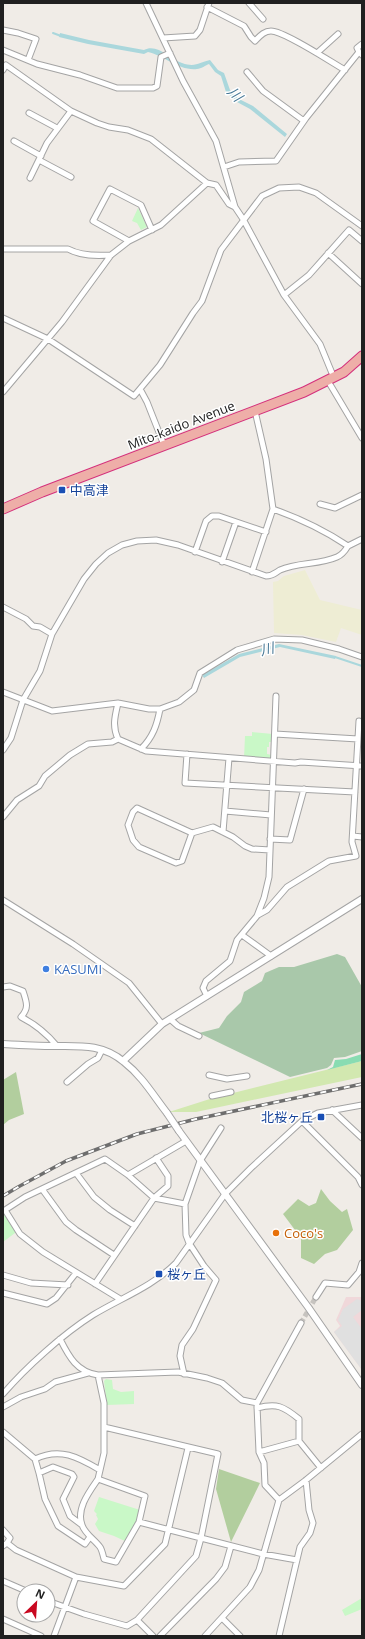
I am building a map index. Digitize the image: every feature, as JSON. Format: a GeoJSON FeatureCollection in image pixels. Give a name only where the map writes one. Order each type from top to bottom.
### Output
{"type":"FeatureCollection","features":[{"type":"Feature","properties":{"kind":"highway","name":"Mito-kaido Avenue"},"geometry":{"type":"LineString","coordinates":[[3,509],[42,492],[304,392],[344,372],[361,360]]}},
{"type":"Feature","properties":{"kind":"street"},"geometry":{"type":"LineString","coordinates":[[146,3],[183,81],[216,141],[235,207],[284,295],[320,344],[331,379],[362,438]]}},
{"type":"Feature","properties":{"kind":"street"},"geometry":{"type":"LineString","coordinates":[[249,3],[263,19]]}},
{"type":"Feature","properties":{"kind":"street"},"geometry":{"type":"LineString","coordinates":[[163,38],[195,36],[200,30],[208,5],[244,26],[250,37],[255,40],[263,33],[271,31],[296,41],[345,70]]}},
{"type":"Feature","properties":{"kind":"street"},"geometry":{"type":"LineString","coordinates":[[3,30],[36,39],[28,60]]}},
{"type":"Feature","properties":{"kind":"street"},"geometry":{"type":"LineString","coordinates":[[317,53],[338,34]]}},
{"type":"Feature","properties":{"kind":"street"},"geometry":{"type":"LineString","coordinates":[[224,167],[239,162],[276,161],[304,121],[345,70],[360,54],[357,48],[362,44]]}},
{"type":"Feature","properties":{"kind":"street"},"geometry":{"type":"LineString","coordinates":[[3,50],[28,60],[80,75],[117,88],[153,88],[156,86],[161,57],[170,53]]}},
{"type":"Feature","properties":{"kind":"street"},"geometry":{"type":"LineString","coordinates":[[3,70],[6,65],[71,111],[97,123],[109,127],[128,130],[151,138],[207,183],[216,185],[229,204],[235,207]]}},
{"type":"Feature","properties":{"kind":"street"},"geometry":{"type":"LineString","coordinates":[[247,72],[263,91],[304,121]]}},
{"type":"Feature","properties":{"kind":"street"},"geometry":{"type":"LineString","coordinates":[[30,178],[57,128],[71,111]]}},
{"type":"Feature","properties":{"kind":"street"},"geometry":{"type":"LineString","coordinates":[[29,113],[57,128]]}},
{"type":"Feature","properties":{"kind":"street"},"geometry":{"type":"LineString","coordinates":[[14,141],[71,177]]}},
{"type":"Feature","properties":{"kind":"street"},"geometry":{"type":"LineString","coordinates":[[4,389],[62,322],[111,255],[129,241],[161,225],[207,183]]}},
{"type":"Feature","properties":{"kind":"street"},"geometry":{"type":"LineString","coordinates":[[3,318],[48,339],[134,396],[160,365],[202,301],[221,250],[243,219],[262,196],[279,188],[299,187],[316,192],[362,226]]}},
{"type":"Feature","properties":{"kind":"street"},"geometry":{"type":"LineString","coordinates":[[129,241],[93,221],[110,189],[141,205],[152,230]]}},
{"type":"Feature","properties":{"kind":"street"},"geometry":{"type":"LineString","coordinates":[[284,295],[308,275],[349,230],[362,241]]}},
{"type":"Feature","properties":{"kind":"street"},"geometry":{"type":"LineString","coordinates":[[3,248],[68,249],[75,253],[94,256],[111,255]]}},
{"type":"Feature","properties":{"kind":"street"},"geometry":{"type":"LineString","coordinates":[[328,253],[362,284]]}},
{"type":"Feature","properties":{"kind":"street"},"geometry":{"type":"LineString","coordinates":[[140,389],[147,402],[164,445]]}},
{"type":"Feature","properties":{"kind":"street"},"geometry":{"type":"LineString","coordinates":[[252,572],[273,509],[266,459],[255,411]]}},
{"type":"Feature","properties":{"kind":"street"},"geometry":{"type":"LineString","coordinates":[[320,504],[335,508],[362,495]]}},
{"type":"Feature","properties":{"kind":"street"},"geometry":{"type":"LineString","coordinates":[[273,509],[295,517],[325,531],[348,546]]}},
{"type":"Feature","properties":{"kind":"street"},"geometry":{"type":"LineString","coordinates":[[195,552],[206,521],[212,516],[219,516],[266,532]]}},
{"type":"Feature","properties":{"kind":"street"},"geometry":{"type":"LineString","coordinates":[[222,562],[236,522]]}},
{"type":"Feature","properties":{"kind":"street"},"geometry":{"type":"LineString","coordinates":[[3,750],[11,738],[23,700],[40,671],[52,634],[84,579],[96,564],[108,553],[122,546],[137,542],[156,540],[178,546],[252,572],[272,576],[280,570],[293,566],[336,557],[344,553],[348,546],[362,539]]}},
{"type":"Feature","properties":{"kind":"street"},"geometry":{"type":"LineString","coordinates":[[3,607],[26,619],[33,626],[40,627],[52,634]]}},
{"type":"Feature","properties":{"kind":"street"},"geometry":{"type":"LineString","coordinates":[[3,692],[52,710],[118,703],[160,709],[179,702],[194,690],[200,673],[237,650],[274,639],[302,640],[339,649],[362,657]]}},
{"type":"Feature","properties":{"kind":"street"},"geometry":{"type":"LineString","coordinates":[[207,996],[203,988],[206,981],[230,961],[237,940],[257,916],[264,898],[269,877],[276,696]]}},
{"type":"Feature","properties":{"kind":"street"},"geometry":{"type":"LineString","coordinates":[[118,703],[114,719],[114,730],[118,739],[146,751],[295,764],[301,762],[359,766]]}},
{"type":"Feature","properties":{"kind":"street"},"geometry":{"type":"LineString","coordinates":[[141,749],[149,741],[157,725],[160,709]]}},
{"type":"Feature","properties":{"kind":"street"},"geometry":{"type":"LineString","coordinates":[[257,916],[267,910],[287,888],[329,861],[356,856],[352,842],[355,792],[359,766],[359,721]]}},
{"type":"Feature","properties":{"kind":"street"},"geometry":{"type":"LineString","coordinates":[[275,734],[358,739]]}},
{"type":"Feature","properties":{"kind":"street"},"geometry":{"type":"LineString","coordinates":[[3,817],[17,800],[39,786],[45,776],[70,755],[88,744],[112,742],[118,739]]}},
{"type":"Feature","properties":{"kind":"street"},"geometry":{"type":"LineString","coordinates":[[187,754],[185,783],[355,792]]}},
{"type":"Feature","properties":{"kind":"street"},"geometry":{"type":"LineString","coordinates":[[223,832],[229,758]]}},
{"type":"Feature","properties":{"kind":"street"},"geometry":{"type":"LineString","coordinates":[[270,839],[290,840],[304,789]]}},
{"type":"Feature","properties":{"kind":"street"},"geometry":{"type":"LineString","coordinates":[[192,833],[182,861],[176,863],[139,847],[133,840],[128,825],[133,812],[137,808],[192,833],[213,827],[234,837],[245,846],[252,849],[270,850]]}},
{"type":"Feature","properties":{"kind":"street"},"geometry":{"type":"LineString","coordinates":[[225,811],[271,815]]}},
{"type":"Feature","properties":{"kind":"street"},"geometry":{"type":"LineString","coordinates":[[353,836],[362,837]]}},
{"type":"Feature","properties":{"kind":"street"},"geometry":{"type":"LineString","coordinates":[[123,1061],[162,1024],[362,899]]}},
{"type":"Feature","properties":{"kind":"street"},"geometry":{"type":"LineString","coordinates":[[3,900],[73,944],[128,983],[162,1024]]}},
{"type":"Feature","properties":{"kind":"street"},"geometry":{"type":"LineString","coordinates":[[242,935],[270,956]]}},
{"type":"Feature","properties":{"kind":"street"},"geometry":{"type":"LineString","coordinates":[[3,987],[10,986],[23,991],[28,1003],[27,1010],[21,1017],[50,1037],[57,1046]]}},
{"type":"Feature","properties":{"kind":"street"},"geometry":{"type":"LineString","coordinates":[[170,1019],[178,1026],[199,1036]]}},
{"type":"Feature","properties":{"kind":"street"},"geometry":{"type":"LineString","coordinates":[[3,1044],[88,1046],[102,1050],[123,1061],[148,1087],[361,1382]]}},
{"type":"Feature","properties":{"kind":"street"},"geometry":{"type":"LineString","coordinates":[[67,1082],[88,1064],[98,1058],[102,1050]]}},
{"type":"Feature","properties":{"kind":"street"},"geometry":{"type":"LineString","coordinates":[[209,1075],[227,1079],[246,1076]]}},
{"type":"Feature","properties":{"kind":"street"},"geometry":{"type":"LineString","coordinates":[[212,1096],[231,1092]]}},
{"type":"Feature","properties":{"kind":"street"},"geometry":{"type":"LineString","coordinates":[[3,1394],[11,1384],[76,1326],[120,1299],[144,1289],[163,1276],[176,1264],[189,1243],[225,1194],[250,1168],[302,1121],[318,1113],[362,1105]]}},
{"type":"Feature","properties":{"kind":"street"},"geometry":{"type":"LineString","coordinates":[[332,1110],[362,1138]]}},
{"type":"Feature","properties":{"kind":"street"},"geometry":{"type":"LineString","coordinates":[[302,1121],[358,1177],[362,1185]]}},
{"type":"Feature","properties":{"kind":"street"},"geometry":{"type":"LineString","coordinates":[[184,1374],[180,1356],[182,1345],[193,1329],[216,1280],[189,1243],[186,1235],[185,1204],[200,1161],[221,1128]]}},
{"type":"Feature","properties":{"kind":"street"},"geometry":{"type":"LineString","coordinates":[[128,1175],[186,1141]]}},
{"type":"Feature","properties":{"kind":"street"},"geometry":{"type":"LineString","coordinates":[[95,1284],[154,1198],[168,1186],[168,1176],[156,1158]]}},
{"type":"Feature","properties":{"kind":"street"},"geometry":{"type":"LineString","coordinates":[[120,1299],[43,1252],[20,1234],[5,1210],[25,1197],[105,1159],[128,1175],[154,1198],[185,1204]]}},
{"type":"Feature","properties":{"kind":"street"},"geometry":{"type":"LineString","coordinates":[[76,1173],[94,1197],[110,1210],[135,1226]]}},
{"type":"Feature","properties":{"kind":"street"},"geometry":{"type":"LineString","coordinates":[[42,1189],[66,1222],[114,1255]]}},
{"type":"Feature","properties":{"kind":"street"},"geometry":{"type":"LineString","coordinates":[[316,1297],[325,1283],[348,1285],[358,1272],[362,1263]]}},
{"type":"Feature","properties":{"kind":"street"},"geometry":{"type":"LineString","coordinates":[[3,1293],[47,1304],[56,1298],[68,1285],[76,1273]]}},
{"type":"Feature","properties":{"kind":"street"},"geometry":{"type":"LineString","coordinates":[[3,1275],[31,1283],[68,1285]]}},
{"type":"Feature","properties":{"kind":"street"},"geometry":{"type":"LineString","coordinates":[[279,1500],[265,1485],[264,1463],[259,1452],[257,1406],[301,1323]]}},
{"type":"Feature","properties":{"kind":"street"},"geometry":{"type":"LineString","coordinates":[[60,1339],[71,1359],[88,1373]]}},
{"type":"Feature","properties":{"kind":"street"},"geometry":{"type":"LineString","coordinates":[[3,1407],[21,1397],[45,1389],[55,1382],[88,1373],[98,1375],[178,1372],[222,1383],[242,1400],[257,1406],[272,1405],[285,1408],[299,1419],[299,1441],[320,1468]]}},
{"type":"Feature","properties":{"kind":"street"},"geometry":{"type":"LineString","coordinates":[[82,1526],[83,1502],[98,1480],[104,1453],[104,1403],[98,1375]]}},
{"type":"Feature","properties":{"kind":"street"},"geometry":{"type":"LineString","coordinates":[[56,1604],[127,1626],[137,1620],[196,1556],[201,1538],[218,1454],[104,1427]]}},
{"type":"Feature","properties":{"kind":"street"},"geometry":{"type":"LineString","coordinates":[[3,1432],[35,1460],[45,1499],[58,1526],[85,1544],[90,1537]]}},
{"type":"Feature","properties":{"kind":"street"},"geometry":{"type":"LineString","coordinates":[[205,1636],[250,1587],[259,1570],[279,1500],[362,1434]]}},
{"type":"Feature","properties":{"kind":"street"},"geometry":{"type":"LineString","coordinates":[[259,1452],[299,1441]]}},
{"type":"Feature","properties":{"kind":"street"},"geometry":{"type":"LineString","coordinates":[[3,1530],[10,1538],[5,1545],[76,1577],[124,1586],[165,1544],[188,1448]]}},
{"type":"Feature","properties":{"kind":"street"},"geometry":{"type":"LineString","coordinates":[[35,1460],[45,1454],[62,1454],[80,1458],[100,1470]]}},
{"type":"Feature","properties":{"kind":"street"},"geometry":{"type":"LineString","coordinates":[[39,1473],[53,1467],[72,1474],[74,1477],[63,1499],[70,1516],[82,1526],[100,1547],[104,1559],[116,1562],[139,1522],[145,1496],[98,1480]]}},
{"type":"Feature","properties":{"kind":"street"},"geometry":{"type":"LineString","coordinates":[[279,1636],[300,1547],[310,1533],[313,1523],[309,1510],[306,1480]]}},
{"type":"Feature","properties":{"kind":"street"},"geometry":{"type":"LineString","coordinates":[[139,1522],[263,1554],[297,1560]]}},
{"type":"Feature","properties":{"kind":"street"},"geometry":{"type":"LineString","coordinates":[[160,1636],[216,1579],[225,1567],[231,1546]]}},
{"type":"Feature","properties":{"kind":"street"},"geometry":{"type":"LineString","coordinates":[[54,1636],[76,1577]]}},
{"type":"Feature","properties":{"kind":"street"},"geometry":{"type":"LineString","coordinates":[[3,1581],[16,1587]]}},
{"type":"Feature","properties":{"kind":"street"},"geometry":{"type":"LineString","coordinates":[[222,1618],[240,1636]]}},
{"type":"Feature","properties":{"kind":"street"},"geometry":{"type":"LineString","coordinates":[[3,1619],[41,1636]]}},
{"type":"Feature","properties":{"kind":"street"},"geometry":{"type":"LineString","coordinates":[[137,1620],[153,1636]]}},
{"type":"Feature","properties":{"kind":"shaded area"},"geometry":{"type":"Polygon","coordinates":[[[346,1297],[362,1297],[362,1370],[334,1332],[340,1326],[336,1320],[346,1297]]]}},
{"type":"Feature","properties":{"kind":"shaded area"},"geometry":{"type":"Polygon","coordinates":[[[357,1299],[362,1301],[362,1310],[353,1317],[362,1329],[362,1370],[334,1332],[342,1326],[338,1320],[343,1309],[357,1299]]]}},
{"type":"Feature","properties":{"kind":"green space"},"geometry":{"type":"Polygon","coordinates":[[[138,208],[147,227],[141,230],[137,223],[132,221],[138,208]]]}},
{"type":"Feature","properties":{"kind":"green space"},"geometry":{"type":"Polygon","coordinates":[[[305,570],[320,600],[362,610],[362,635],[341,628],[336,642],[302,635],[274,633],[273,582],[278,581],[284,576],[305,570]]]}},
{"type":"Feature","properties":{"kind":"green space"},"geometry":{"type":"Polygon","coordinates":[[[252,732],[273,734],[273,742],[269,742],[269,747],[267,747],[267,754],[272,755],[272,759],[244,758],[245,736],[252,736],[252,732]]]}},
{"type":"Feature","properties":{"kind":"green space"},"geometry":{"type":"Polygon","coordinates":[[[337,954],[345,957],[362,987],[362,1051],[345,1057],[334,1058],[331,1065],[327,1068],[290,1077],[199,1033],[219,1028],[227,1016],[241,1002],[244,992],[262,981],[265,973],[279,967],[294,967],[337,954]]]}},
{"type":"Feature","properties":{"kind":"green space"},"geometry":{"type":"Polygon","coordinates":[[[362,1054],[362,1061],[327,1070],[333,1067],[335,1060],[346,1059],[362,1054]]]}},
{"type":"Feature","properties":{"kind":"green space"},"geometry":{"type":"Polygon","coordinates":[[[362,1061],[362,1077],[196,1112],[169,1112],[213,1098],[362,1061]]]}},
{"type":"Feature","properties":{"kind":"green space"},"geometry":{"type":"Polygon","coordinates":[[[16,1072],[24,1114],[9,1120],[3,1125],[3,1080],[16,1072]]]}},
{"type":"Feature","properties":{"kind":"green space"},"geometry":{"type":"Polygon","coordinates":[[[321,1189],[330,1201],[342,1212],[347,1209],[353,1230],[337,1250],[325,1254],[314,1264],[301,1258],[301,1238],[283,1214],[298,1199],[309,1206],[316,1203],[321,1189]]]}},
{"type":"Feature","properties":{"kind":"green space"},"geometry":{"type":"Polygon","coordinates":[[[3,1212],[16,1230],[15,1233],[3,1242],[3,1212]]]}},
{"type":"Feature","properties":{"kind":"green space"},"geometry":{"type":"Polygon","coordinates":[[[106,1379],[112,1380],[113,1389],[121,1392],[134,1391],[134,1404],[107,1405],[104,1381],[106,1379]]]}},
{"type":"Feature","properties":{"kind":"green space"},"geometry":{"type":"Polygon","coordinates":[[[219,1469],[260,1483],[231,1542],[216,1489],[219,1469]]]}},
{"type":"Feature","properties":{"kind":"green space"},"geometry":{"type":"Polygon","coordinates":[[[99,1497],[140,1510],[137,1523],[127,1542],[99,1531],[95,1524],[98,1519],[97,1514],[94,1511],[99,1497]]]}},
{"type":"Feature","properties":{"kind":"green space"},"geometry":{"type":"Polygon","coordinates":[[[362,1598],[362,1609],[345,1616],[342,1610],[362,1598]]]}},
{"type":"Feature","properties":{"kind":"water"},"geometry":{"type":"Polygon","coordinates":[[[60,33],[144,50],[149,48],[159,50],[177,61],[191,65],[210,60],[218,70],[224,73],[230,90],[239,99],[253,106],[287,134],[285,137],[250,109],[237,102],[226,92],[221,76],[215,72],[209,64],[199,69],[184,68],[148,52],[144,54],[88,44],[59,37],[60,33]]]}},
{"type":"Feature","properties":{"kind":"water"},"geometry":{"type":"Polygon","coordinates":[[[279,644],[336,656],[335,659],[280,647],[240,657],[204,678],[202,675],[239,654],[279,644]]]}},
{"type":"Feature","properties":{"kind":"waterway","name":"川"},"geometry":{"type":"LineString","coordinates":[[53,33],[61,36]]}},
{"type":"Feature","properties":{"kind":"waterway","name":"川"},"geometry":{"type":"LineString","coordinates":[[335,657],[362,666]]}},
{"type":"Feature","properties":{"kind":"tunnel"},"geometry":{"type":"LineString","coordinates":[[301,1323],[316,1297]]}},
{"type":"Feature","properties":{"kind":"railway"},"geometry":{"type":"LineString","coordinates":[[3,1196],[66,1161],[137,1134],[196,1119],[362,1084]]}},
{"type":"Feature","properties":{"kind":"place","name":"中高津"},"geometry":{"type":"Point","coordinates":[62,490]}},
{"type":"Feature","properties":{"kind":"place","name":"KASUMI"},"geometry":{"type":"Point","coordinates":[46,969]}},
{"type":"Feature","properties":{"kind":"place","name":"北桜ヶ丘"},"geometry":{"type":"Point","coordinates":[321,1117]}},
{"type":"Feature","properties":{"kind":"place","name":"Coco's"},"geometry":{"type":"Point","coordinates":[276,1233]}},
{"type":"Feature","properties":{"kind":"place","name":"桜ヶ丘"},"geometry":{"type":"Point","coordinates":[159,1274]}}]}
